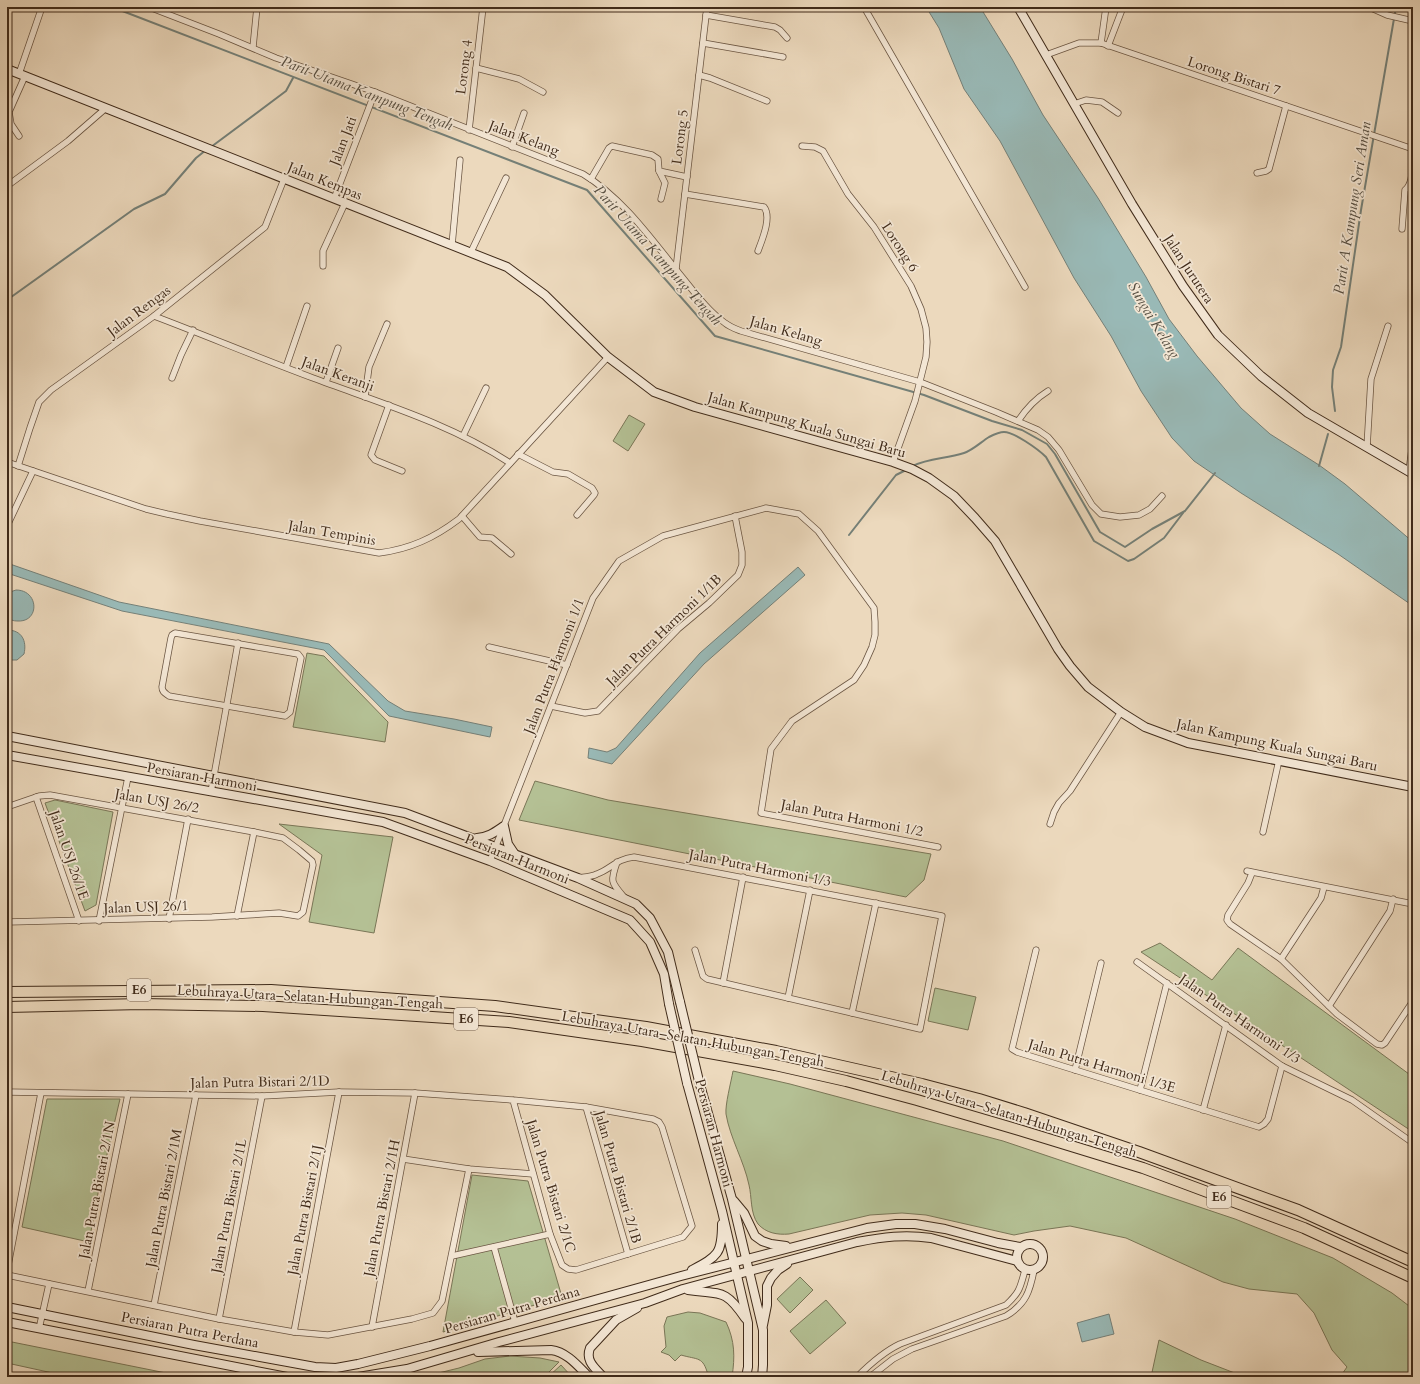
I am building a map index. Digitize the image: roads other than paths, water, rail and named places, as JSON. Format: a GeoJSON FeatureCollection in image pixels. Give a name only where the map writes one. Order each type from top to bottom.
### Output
{"type":"FeatureCollection","features":[{"type":"Feature","properties":{"kind":"highway","name":"Lebuhraya Utara–Selatan Hubungan Tengah"},"geometry":{"type":"LineString","coordinates":[[7,992],[271,990],[495,1006],[654,1029],[776,1051],[922,1084],[1024,1113],[1139,1152],[1298,1210],[1413,1262]]}},
{"type":"Feature","properties":{"kind":"highway","name":"Lebuhraya Utara–Selatan Hubungan Tengah"},"geometry":{"type":"LineString","coordinates":[[7,1007],[118,1004],[263,1006],[509,1022],[642,1041],[776,1064],[917,1100],[1143,1168],[1304,1228],[1413,1278]]}},
{"type":"Feature","properties":{"kind":"main road","name":"Jalan Jurutera"},"geometry":{"type":"LineString","coordinates":[[1018,7],[1132,204],[1179,280],[1218,335],[1261,376],[1308,413],[1411,473]]}},
{"type":"Feature","properties":{"kind":"main road","name":"Jalan Kempas"},"geometry":{"type":"LineString","coordinates":[[7,69],[334,199],[452,244],[506,267],[545,295],[608,357]]}},
{"type":"Feature","properties":{"kind":"main road","name":"Jalan Kampung Kuala Sungai Baru"},"geometry":{"type":"LineString","coordinates":[[608,357],[654,392],[700,408],[894,462],[908,467],[929,478],[954,496],[995,541],[1058,650],[1088,687],[1121,712],[1145,726],[1188,743],[1413,786]]}},
{"type":"Feature","properties":{"kind":"main road","name":"Persiaran Harmoni"},"geometry":{"type":"LineString","coordinates":[[7,736],[406,813],[515,853],[578,878],[636,904],[650,918],[668,952],[699,1081],[732,1199],[763,1330]]}},
{"type":"Feature","properties":{"kind":"main road","name":"Persiaran Harmoni"},"geometry":{"type":"LineString","coordinates":[[7,755],[382,822],[490,861],[630,920],[650,942],[664,974],[669,1004],[687,1083],[722,1211],[748,1323]]}},
{"type":"Feature","properties":{"kind":"main road"},"geometry":{"type":"LineString","coordinates":[[473,838],[486,838],[493,835],[504,826],[508,844],[515,853]]}},
{"type":"Feature","properties":{"kind":"main road"},"geometry":{"type":"LineString","coordinates":[[732,1199],[744,1213],[755,1236],[762,1241],[771,1244],[794,1246]]}},
{"type":"Feature","properties":{"kind":"main road"},"geometry":{"type":"LineString","coordinates":[[681,1276],[711,1259],[718,1252],[722,1244],[722,1211]]}},
{"type":"Feature","properties":{"kind":"main road","name":"Persiaran Putra Perdana"},"geometry":{"type":"LineString","coordinates":[[7,1307],[43,1313],[194,1345],[315,1367],[336,1368],[430,1346],[681,1276],[867,1228],[896,1224],[915,1224],[945,1229],[998,1243],[1020,1247]]}},
{"type":"Feature","properties":{"kind":"main road","name":"Persiaran Putra Perdana"},"geometry":{"type":"LineString","coordinates":[[358,1377],[407,1369],[499,1342],[645,1303],[683,1289],[857,1242],[898,1236],[931,1238],[1017,1261]]}},
{"type":"Feature","properties":{"kind":"main road"},"geometry":{"type":"LineString","coordinates":[[1029,1244],[1037,1246],[1041,1249],[1044,1256],[1040,1266],[1034,1270],[1026,1270],[1019,1265],[1017,1261],[1017,1254],[1020,1247],[1029,1244]]}},
{"type":"Feature","properties":{"kind":"main road"},"geometry":{"type":"LineString","coordinates":[[762,1377],[764,1365],[763,1330],[767,1305],[767,1286],[771,1278],[778,1270],[793,1259]]}},
{"type":"Feature","properties":{"kind":"main road"},"geometry":{"type":"LineString","coordinates":[[683,1289],[721,1293],[728,1297],[736,1305],[748,1323],[748,1367],[746,1377]]}},
{"type":"Feature","properties":{"kind":"main road"},"geometry":{"type":"LineString","coordinates":[[604,1377],[590,1363],[588,1353],[590,1348],[616,1320],[645,1303]]}},
{"type":"Feature","properties":{"kind":"main road","name":"Persiaran Putra Perdana"},"geometry":{"type":"LineString","coordinates":[[7,1322],[287,1377]]}},
{"type":"Feature","properties":{"kind":"main road"},"geometry":{"type":"LineString","coordinates":[[468,1352],[559,1351],[566,1355],[589,1377]]}},
{"type":"Feature","properties":{"kind":"street"},"geometry":{"type":"LineString","coordinates":[[19,136],[11,124],[9,112],[22,75],[42,7]]}},
{"type":"Feature","properties":{"kind":"street","name":"Jalan Kelang"},"geometry":{"type":"LineString","coordinates":[[149,7],[253,47],[276,58],[375,92],[561,165],[590,179],[600,186],[630,214],[714,314],[726,324],[741,331],[919,385],[1018,421],[1038,430],[1048,437],[1059,450],[1092,505],[1101,514],[1120,517],[1139,515],[1150,509],[1162,496]]}},
{"type":"Feature","properties":{"kind":"street"},"geometry":{"type":"LineString","coordinates":[[253,47],[257,7]]}},
{"type":"Feature","properties":{"kind":"street","name":"Lorong 4"},"geometry":{"type":"LineString","coordinates":[[469,130],[483,7]]}},
{"type":"Feature","properties":{"kind":"street","name":"Lorong 5"},"geometry":{"type":"LineString","coordinates":[[676,270],[707,7]]}},
{"type":"Feature","properties":{"kind":"street"},"geometry":{"type":"LineString","coordinates":[[864,7],[1025,287]]}},
{"type":"Feature","properties":{"kind":"street"},"geometry":{"type":"LineString","coordinates":[[1101,44],[1106,7]]}},
{"type":"Feature","properties":{"kind":"street"},"geometry":{"type":"LineString","coordinates":[[1108,46],[1123,7]]}},
{"type":"Feature","properties":{"kind":"street"},"geometry":{"type":"LineString","coordinates":[[1369,7],[1387,15],[1413,21]]}},
{"type":"Feature","properties":{"kind":"street"},"geometry":{"type":"LineString","coordinates":[[706,15],[775,27],[787,38]]}},
{"type":"Feature","properties":{"kind":"street"},"geometry":{"type":"LineString","coordinates":[[703,43],[783,57]]}},
{"type":"Feature","properties":{"kind":"street","name":"Lorong Bistari 7"},"geometry":{"type":"LineString","coordinates":[[1046,55],[1079,43],[1101,44],[1413,149]]}},
{"type":"Feature","properties":{"kind":"street"},"geometry":{"type":"LineString","coordinates":[[476,68],[520,79],[543,92]]}},
{"type":"Feature","properties":{"kind":"street"},"geometry":{"type":"LineString","coordinates":[[700,75],[767,101]]}},
{"type":"Feature","properties":{"kind":"street","name":"Jalan Jati"},"geometry":{"type":"LineString","coordinates":[[334,199],[375,92]]}},
{"type":"Feature","properties":{"kind":"street"},"geometry":{"type":"LineString","coordinates":[[1074,104],[1086,100],[1102,102],[1118,113]]}},
{"type":"Feature","properties":{"kind":"street"},"geometry":{"type":"LineString","coordinates":[[1257,173],[1269,169],[1286,106]]}},
{"type":"Feature","properties":{"kind":"street"},"geometry":{"type":"LineString","coordinates":[[7,186],[68,141],[106,108]]}},
{"type":"Feature","properties":{"kind":"street"},"geometry":{"type":"LineString","coordinates":[[512,147],[524,113]]}},
{"type":"Feature","properties":{"kind":"street"},"geometry":{"type":"LineString","coordinates":[[590,179],[609,148],[612,146],[656,156],[659,171],[665,183],[661,199]]}},
{"type":"Feature","properties":{"kind":"street","name":"Lorong 6"},"geometry":{"type":"LineString","coordinates":[[802,146],[815,147],[823,151],[848,194],[874,227],[911,286],[921,309],[926,328],[926,357],[915,401],[894,462]]}},
{"type":"Feature","properties":{"kind":"street"},"geometry":{"type":"LineString","coordinates":[[1402,230],[1405,190],[1409,187],[1413,159]]}},
{"type":"Feature","properties":{"kind":"street"},"geometry":{"type":"LineString","coordinates":[[452,244],[460,160]]}},
{"type":"Feature","properties":{"kind":"street"},"geometry":{"type":"LineString","coordinates":[[659,171],[687,177]]}},
{"type":"Feature","properties":{"kind":"street"},"geometry":{"type":"LineString","coordinates":[[471,252],[506,178]]}},
{"type":"Feature","properties":{"kind":"street","name":"Jalan Rengas"},"geometry":{"type":"LineString","coordinates":[[18,466],[39,402],[51,390],[154,316],[265,227],[284,179]]}},
{"type":"Feature","properties":{"kind":"street"},"geometry":{"type":"LineString","coordinates":[[685,194],[764,207],[767,212],[767,218],[762,242],[758,251]]}},
{"type":"Feature","properties":{"kind":"street"},"geometry":{"type":"LineString","coordinates":[[323,266],[323,251],[345,203]]}},
{"type":"Feature","properties":{"kind":"street"},"geometry":{"type":"LineString","coordinates":[[286,367],[307,306]]}},
{"type":"Feature","properties":{"kind":"street","name":"Jalan Keranji"},"geometry":{"type":"LineString","coordinates":[[154,316],[365,397],[427,419],[490,449],[510,463]]}},
{"type":"Feature","properties":{"kind":"street"},"geometry":{"type":"LineString","coordinates":[[365,397],[369,367],[387,324]]}},
{"type":"Feature","properties":{"kind":"street"},"geometry":{"type":"LineString","coordinates":[[1367,447],[1371,379],[1388,326]]}},
{"type":"Feature","properties":{"kind":"street"},"geometry":{"type":"LineString","coordinates":[[172,378],[193,330]]}},
{"type":"Feature","properties":{"kind":"street"},"geometry":{"type":"LineString","coordinates":[[326,382],[338,348]]}},
{"type":"Feature","properties":{"kind":"street","name":"Jalan Tempinis"},"geometry":{"type":"LineString","coordinates":[[7,462],[146,509],[193,520],[379,553],[404,549],[440,533],[462,516],[608,357]]}},
{"type":"Feature","properties":{"kind":"street"},"geometry":{"type":"LineString","coordinates":[[463,436],[486,388]]}},
{"type":"Feature","properties":{"kind":"street"},"geometry":{"type":"LineString","coordinates":[[1018,421],[1026,409],[1048,391]]}},
{"type":"Feature","properties":{"kind":"street"},"geometry":{"type":"LineString","coordinates":[[389,405],[371,455],[375,460],[402,471]]}},
{"type":"Feature","properties":{"kind":"street"},"geometry":{"type":"LineString","coordinates":[[1411,473],[1413,440]]}},
{"type":"Feature","properties":{"kind":"street"},"geometry":{"type":"LineString","coordinates":[[518,454],[553,472],[568,474],[592,488],[595,493],[594,495],[576,515]]}},
{"type":"Feature","properties":{"kind":"street"},"geometry":{"type":"LineString","coordinates":[[7,526],[32,471]]}},
{"type":"Feature","properties":{"kind":"street","name":"Jalan Putra Harmoni 1/1"},"geometry":{"type":"LineString","coordinates":[[490,861],[593,598],[620,561],[663,536],[766,508],[800,514],[818,531],[874,608],[875,635],[872,647],[864,665],[854,680],[792,721],[771,749],[761,813]]}},
{"type":"Feature","properties":{"kind":"street"},"geometry":{"type":"LineString","coordinates":[[462,516],[480,537],[492,538],[511,554]]}},
{"type":"Feature","properties":{"kind":"street","name":"Jalan Putra Harmoni 1/1B"},"geometry":{"type":"LineString","coordinates":[[551,706],[586,713],[598,711],[678,629],[738,575],[742,564],[742,552],[735,516]]}},
{"type":"Feature","properties":{"kind":"street"},"geometry":{"type":"LineString","coordinates":[[175,633],[293,652],[302,658],[291,709],[285,716],[226,706],[169,696],[162,690],[171,638],[175,633]]}},
{"type":"Feature","properties":{"kind":"street"},"geometry":{"type":"LineString","coordinates":[[211,792],[238,643]]}},
{"type":"Feature","properties":{"kind":"street"},"geometry":{"type":"LineString","coordinates":[[489,647],[567,665]]}},
{"type":"Feature","properties":{"kind":"street"},"geometry":{"type":"LineString","coordinates":[[1050,824],[1054,812],[1059,804],[1070,791],[1121,712]]}},
{"type":"Feature","properties":{"kind":"street"},"geometry":{"type":"LineString","coordinates":[[1263,832],[1279,760]]}},
{"type":"Feature","properties":{"kind":"street"},"geometry":{"type":"LineString","coordinates":[[99,921],[128,777]]}},
{"type":"Feature","properties":{"kind":"street","name":"Jalan USJ 26/2"},"geometry":{"type":"LineString","coordinates":[[7,807],[50,794],[283,838],[309,857],[313,865],[304,912],[298,916],[285,914]]}},
{"type":"Feature","properties":{"kind":"street","name":"Jalan USJ 26/1E"},"geometry":{"type":"LineString","coordinates":[[36,797],[79,921]]}},
{"type":"Feature","properties":{"kind":"street","name":"Jalan Putra Harmoni 1/2"},"geometry":{"type":"LineString","coordinates":[[761,813],[938,847]]}},
{"type":"Feature","properties":{"kind":"street"},"geometry":{"type":"LineString","coordinates":[[168,919],[188,819]]}},
{"type":"Feature","properties":{"kind":"street"},"geometry":{"type":"LineString","coordinates":[[237,916],[254,832]]}},
{"type":"Feature","properties":{"kind":"street","name":"Jalan Putra Harmoni 1/3"},"geometry":{"type":"LineString","coordinates":[[578,878],[598,874],[623,858],[634,857],[942,916],[920,1028],[852,1013]]}},
{"type":"Feature","properties":{"kind":"street","name":"Persiaran Harmoni"},"geometry":{"type":"LineString","coordinates":[[617,862],[612,881],[615,888],[627,900]]}},
{"type":"Feature","properties":{"kind":"street"},"geometry":{"type":"LineString","coordinates":[[1413,904],[1249,872],[1248,883],[1228,915],[1227,920],[1230,924],[1281,959],[1337,1014],[1377,1044],[1382,1045],[1385,1043],[1413,1001]]}},
{"type":"Feature","properties":{"kind":"street"},"geometry":{"type":"LineString","coordinates":[[723,983],[743,877]]}},
{"type":"Feature","properties":{"kind":"street"},"geometry":{"type":"LineString","coordinates":[[1281,959],[1321,898],[1324,887]]}},
{"type":"Feature","properties":{"kind":"street"},"geometry":{"type":"LineString","coordinates":[[788,998],[810,890]]}},
{"type":"Feature","properties":{"kind":"street"},"geometry":{"type":"LineString","coordinates":[[1329,1006],[1390,911],[1393,899]]}},
{"type":"Feature","properties":{"kind":"street"},"geometry":{"type":"LineString","coordinates":[[695,950],[703,976],[706,979],[852,1013],[876,903]]}},
{"type":"Feature","properties":{"kind":"street","name":"Jalan USJ 26/1"},"geometry":{"type":"LineString","coordinates":[[8,922],[99,921],[279,913],[285,914]]}},
{"type":"Feature","properties":{"kind":"street"},"geometry":{"type":"LineString","coordinates":[[7,915],[8,922]]}},
{"type":"Feature","properties":{"kind":"street","name":"Jalan Putra Harmoni 1/3E"},"geometry":{"type":"LineString","coordinates":[[1036,950],[1012,1049],[1017,1052],[1259,1127],[1268,1119],[1282,1066]]}},
{"type":"Feature","properties":{"kind":"street","name":"Jalan Putra Harmoni 1/3"},"geometry":{"type":"LineString","coordinates":[[1137,962],[1282,1066],[1352,1100],[1413,1143]]}},
{"type":"Feature","properties":{"kind":"street"},"geometry":{"type":"LineString","coordinates":[[1075,1070],[1101,963]]}},
{"type":"Feature","properties":{"kind":"street"},"geometry":{"type":"LineString","coordinates":[[1140,1090],[1167,983]]}},
{"type":"Feature","properties":{"kind":"street"},"geometry":{"type":"LineString","coordinates":[[1203,1110],[1226,1025]]}},
{"type":"Feature","properties":{"kind":"street","name":"Jalan Putra Bistari 2/1D"},"geometry":{"type":"LineString","coordinates":[[7,1092],[262,1096],[339,1092],[416,1093],[586,1107],[653,1119],[659,1122],[662,1127],[692,1226],[683,1237],[628,1254]]}},
{"type":"Feature","properties":{"kind":"street","name":"Jalan Putra Bistari 2/1J"},"geometry":{"type":"LineString","coordinates":[[294,1332],[339,1092]]}},
{"type":"Feature","properties":{"kind":"street"},"geometry":{"type":"LineString","coordinates":[[7,1271],[41,1093]]}},
{"type":"Feature","properties":{"kind":"street","name":"Jalan Putra Bistari 2/1H"},"geometry":{"type":"LineString","coordinates":[[372,1327],[416,1093]]}},
{"type":"Feature","properties":{"kind":"street","name":"Jalan Putra Bistari 2/1N"},"geometry":{"type":"LineString","coordinates":[[88,1291],[128,1094]]}},
{"type":"Feature","properties":{"kind":"street","name":"Jalan Putra Bistari 2/1M"},"geometry":{"type":"LineString","coordinates":[[154,1305],[196,1095]]}},
{"type":"Feature","properties":{"kind":"street","name":"Jalan Putra Bistari 2/1L"},"geometry":{"type":"LineString","coordinates":[[219,1319],[262,1096]]}},
{"type":"Feature","properties":{"kind":"street","name":"Jalan Putra Bistari 2/1C"},"geometry":{"type":"LineString","coordinates":[[513,1100],[550,1234],[562,1265],[568,1269],[576,1270],[628,1254]]}},
{"type":"Feature","properties":{"kind":"street","name":"Jalan Putra Bistari 2/1B"},"geometry":{"type":"LineString","coordinates":[[586,1107],[628,1254]]}},
{"type":"Feature","properties":{"kind":"street"},"geometry":{"type":"LineString","coordinates":[[403,1159],[469,1169],[533,1174]]}},
{"type":"Feature","properties":{"kind":"street"},"geometry":{"type":"LineString","coordinates":[[7,1275],[219,1319],[294,1332],[328,1335],[412,1319],[433,1313],[442,1301],[469,1169]]}},
{"type":"Feature","properties":{"kind":"street"},"geometry":{"type":"LineString","coordinates":[[452,1256],[550,1234]]}},
{"type":"Feature","properties":{"kind":"street"},"geometry":{"type":"LineString","coordinates":[[494,1247],[515,1322]]}},
{"type":"Feature","properties":{"kind":"street"},"geometry":{"type":"LineString","coordinates":[[857,1377],[878,1357],[900,1344],[1006,1305],[1016,1295],[1026,1270]]}},
{"type":"Feature","properties":{"kind":"street"},"geometry":{"type":"LineString","coordinates":[[870,1377],[893,1359],[912,1349],[1006,1316],[1015,1310],[1027,1295],[1034,1270]]}},
{"type":"Feature","properties":{"kind":"street"},"geometry":{"type":"LineString","coordinates":[[40,1329],[48,1284]]}},
{"type":"Feature","properties":{"kind":"water","name":"Sungai Kelang"},"geometry":{"type":"Polygon","coordinates":[[[926,7],[980,7],[1012,59],[1043,115],[1098,198],[1146,277],[1169,319],[1197,356],[1241,408],[1270,434],[1319,465],[1345,484],[1413,542],[1413,606],[1338,554],[1241,493],[1194,461],[1172,438],[1141,391],[1111,336],[1074,278],[1000,141],[964,89],[939,28],[926,7]]]}},
{"type":"Feature","properties":{"kind":"water"},"geometry":{"type":"Polygon","coordinates":[[[7,563],[119,602],[329,644],[388,701],[405,711],[492,727],[490,737],[389,716],[324,650],[122,611],[7,573],[7,563]]]}},
{"type":"Feature","properties":{"kind":"water"},"geometry":{"type":"Polygon","coordinates":[[[798,567],[805,575],[704,664],[612,764],[588,758],[589,748],[607,752],[616,748],[700,653],[798,567]]]}},
{"type":"Feature","properties":{"kind":"water"},"geometry":{"type":"Polygon","coordinates":[[[16,590],[24,591],[33,600],[33,612],[30,617],[25,620],[13,620],[7,616],[7,596],[10,592],[16,590]]]}},
{"type":"Feature","properties":{"kind":"water"},"geometry":{"type":"Polygon","coordinates":[[[7,630],[12,630],[20,634],[24,641],[24,654],[17,660],[7,660],[7,630]]]}},
{"type":"Feature","properties":{"kind":"water"},"geometry":{"type":"Polygon","coordinates":[[[1109,1314],[1114,1334],[1082,1342],[1077,1323],[1109,1314]]]}},
{"type":"Feature","properties":{"kind":"waterway","name":"Parit Utama Kampung Tengah"},"geometry":{"type":"LineString","coordinates":[[112,7],[587,190],[715,336],[924,395],[992,421],[1022,430],[1047,444],[1055,454],[1100,532],[1125,547],[1152,529],[1185,511],[1215,473]]}},
{"type":"Feature","properties":{"kind":"waterway","name":"Parit A Kampung Seri Aman"},"geometry":{"type":"LineString","coordinates":[[1335,411],[1332,387],[1333,370],[1341,347],[1361,210],[1396,7]]}},
{"type":"Feature","properties":{"kind":"waterway"},"geometry":{"type":"LineString","coordinates":[[211,147],[286,91],[293,78]]}},
{"type":"Feature","properties":{"kind":"waterway"},"geometry":{"type":"LineString","coordinates":[[7,300],[134,209],[165,194],[196,158],[206,150]]}},
{"type":"Feature","properties":{"kind":"waterway"},"geometry":{"type":"LineString","coordinates":[[913,466],[925,461],[967,452],[989,437],[999,433],[1004,432],[1014,435],[1046,457],[1094,541],[1128,561],[1134,559],[1164,538],[1183,513]]}},
{"type":"Feature","properties":{"kind":"waterway","name":"Parit A Kampung Seri Aman"},"geometry":{"type":"LineString","coordinates":[[1319,466],[1328,434]]}},
{"type":"Feature","properties":{"kind":"waterway"},"geometry":{"type":"LineString","coordinates":[[849,535],[896,475],[906,470]]}}]}
